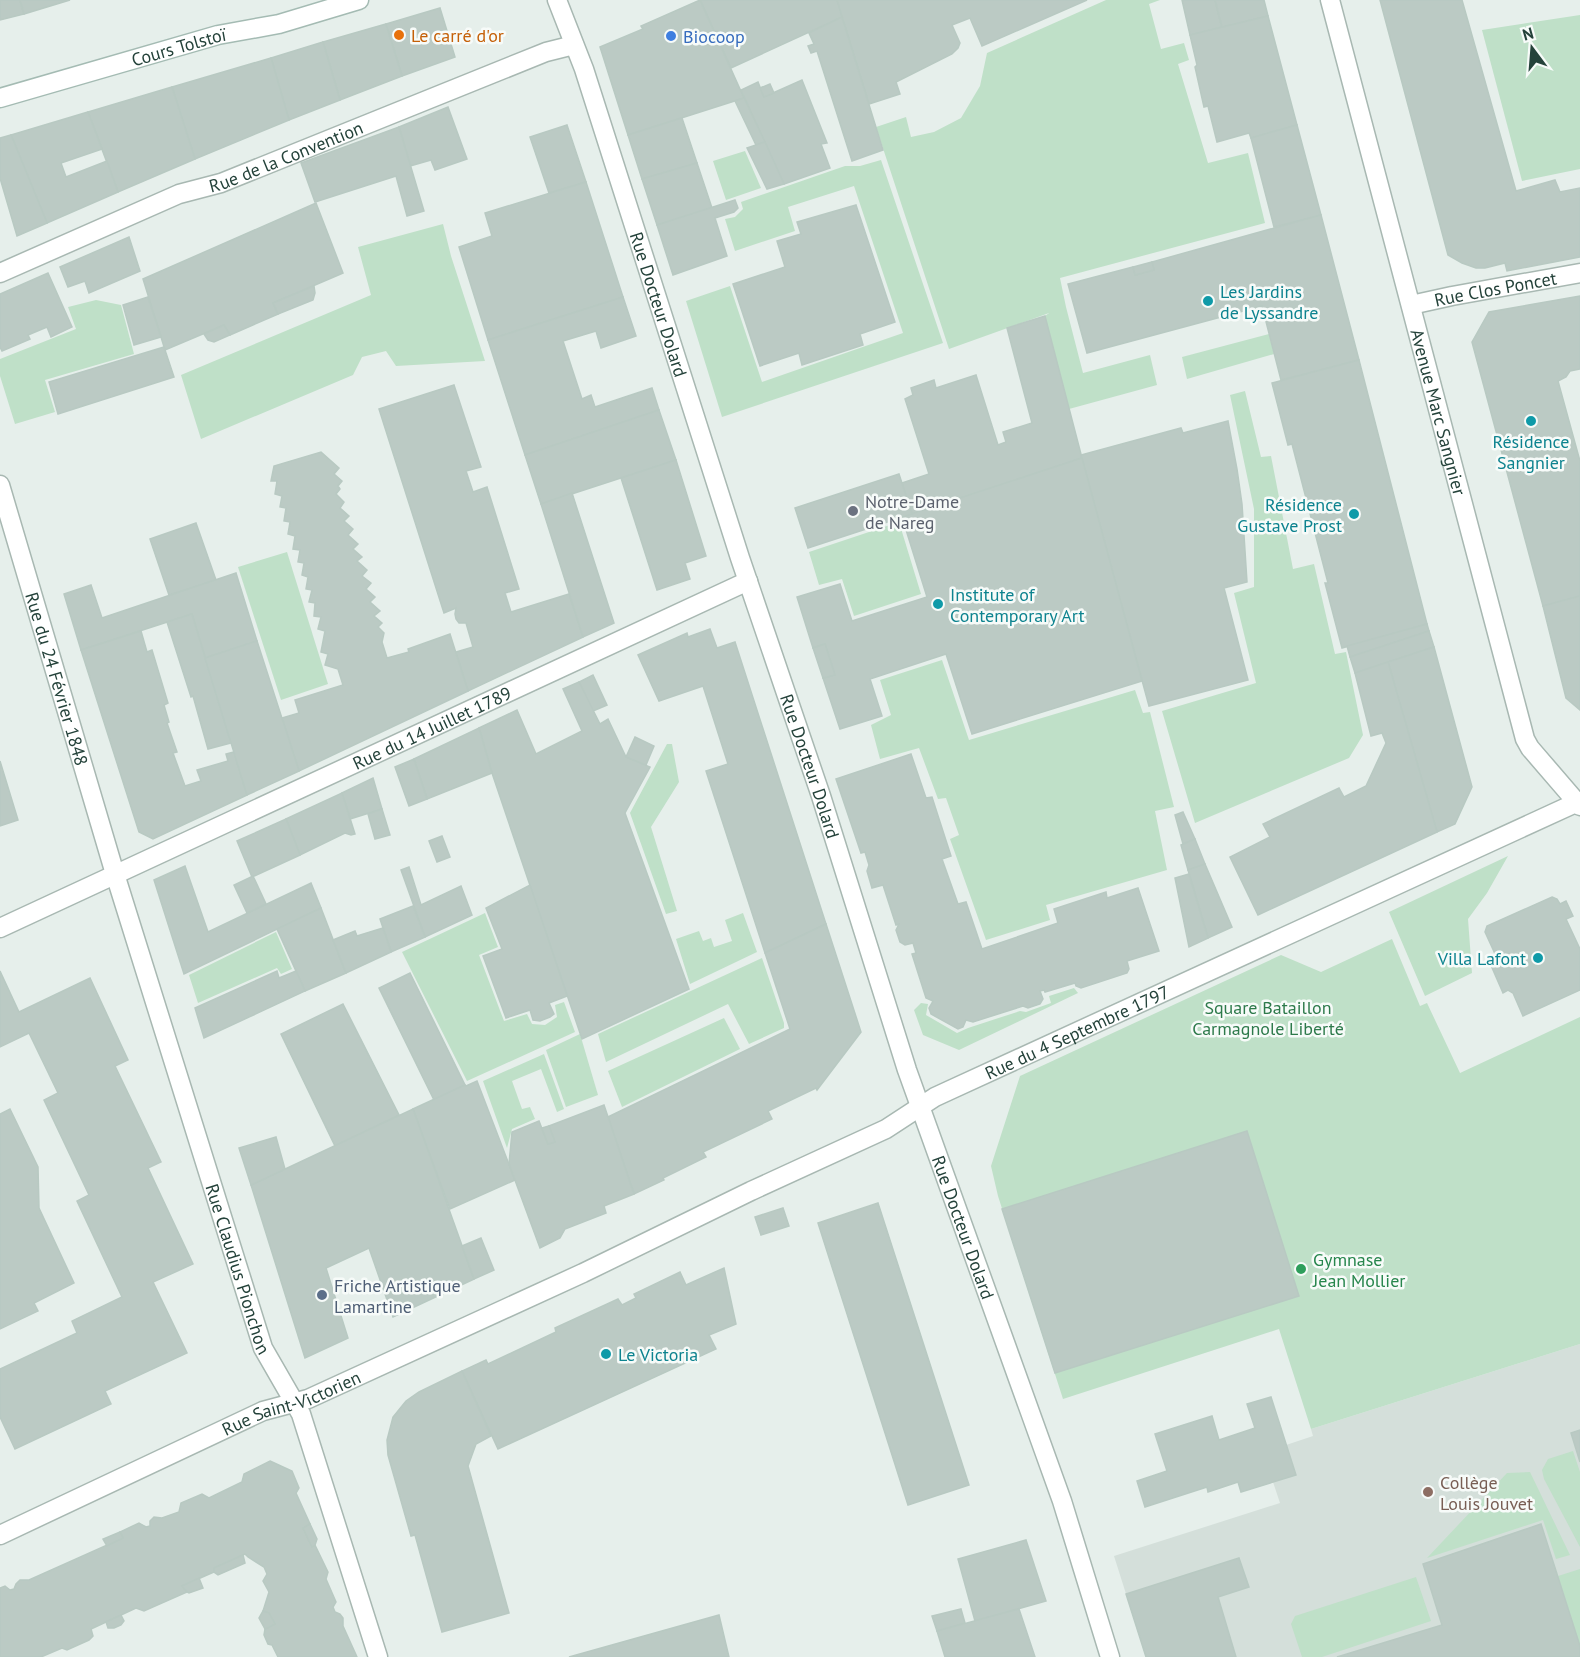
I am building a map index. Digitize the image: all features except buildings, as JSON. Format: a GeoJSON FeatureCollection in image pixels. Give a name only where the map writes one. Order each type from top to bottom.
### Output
{"type":"FeatureCollection","features":[{"type":"Feature","properties":{"kind":"street","name":"Cours Tolstoï"},"geometry":{"type":"LineString","coordinates":[[0,98],[219,34],[279,24],[315,6],[359,0]]}},
{"type":"Feature","properties":{"kind":"street","name":"Rue Docteur Dolard"},"geometry":{"type":"LineString","coordinates":[[557,0],[591,92],[748,581],[821,796],[907,1070],[1071,1531],[1110,1657]]}},
{"type":"Feature","properties":{"kind":"street","name":"Avenue Marc Sangnier"},"geometry":{"type":"LineString","coordinates":[[1330,0],[1526,739],[1530,748],[1579,803]]}},
{"type":"Feature","properties":{"kind":"street","name":"Rue de la Convention"},"geometry":{"type":"LineString","coordinates":[[0,273],[180,194],[221,183],[535,56],[574,45]]}},
{"type":"Feature","properties":{"kind":"street","name":"Rue Clos Poncet"},"geometry":{"type":"LineString","coordinates":[[1411,305],[1580,273]]}},
{"type":"Feature","properties":{"kind":"street","name":"Rue du 24 Février 1848"},"geometry":{"type":"LineString","coordinates":[[0,485],[115,874]]}},
{"type":"Feature","properties":{"kind":"street","name":"Rue du 14 Juillet 1789"},"geometry":{"type":"LineString","coordinates":[[0,928],[748,581]]}},
{"type":"Feature","properties":{"kind":"street","name":"Rue du 4 Septembre 1797"},"geometry":{"type":"LineString","coordinates":[[583,1274],[751,1191],[886,1130],[935,1097],[958,1086],[1579,803]]}},
{"type":"Feature","properties":{"kind":"street","name":"Rue Claudius Pionchon"},"geometry":{"type":"LineString","coordinates":[[115,874],[263,1348],[301,1414],[378,1657]]}},
{"type":"Feature","properties":{"kind":"street","name":"Rue Saint-Victorien"},"geometry":{"type":"LineString","coordinates":[[0,1535],[264,1411],[325,1392],[583,1274]]}},
{"type":"Feature","properties":{"kind":"shaded area","name":"Collège Louis Jouvet"},"geometry":{"type":"Polygon","coordinates":[[[1580,1344],[1580,1657],[1146,1657],[1114,1556],[1280,1503],[1273,1482],[1286,1445],[1313,1436],[1311,1429],[1580,1344]]]}},
{"type":"Feature","properties":{"kind":"green space"},"geometry":{"type":"Polygon","coordinates":[[[1106,0],[1160,0],[1149,4],[1161,49],[1184,43],[1189,60],[1178,64],[1208,163],[1248,153],[1265,223],[1060,278],[1083,373],[1150,355],[1157,385],[1069,409],[1045,316],[1049,313],[949,349],[876,127],[906,117],[911,137],[934,132],[961,118],[980,86],[987,53],[1106,0]]]}},
{"type":"Feature","properties":{"kind":"green space"},"geometry":{"type":"Polygon","coordinates":[[[1580,15],[1580,169],[1522,181],[1482,30],[1580,15]]]}},
{"type":"Feature","properties":{"kind":"green space"},"geometry":{"type":"Polygon","coordinates":[[[745,151],[761,188],[726,200],[713,161],[745,151]]]}},
{"type":"Feature","properties":{"kind":"green space"},"geometry":{"type":"Polygon","coordinates":[[[881,160],[943,343],[722,417],[686,301],[730,286],[762,382],[903,333],[854,186],[788,207],[795,231],[735,251],[725,219],[735,217],[743,209],[741,202],[845,166],[860,166],[881,160]]]}},
{"type":"Feature","properties":{"kind":"green space"},"geometry":{"type":"Polygon","coordinates":[[[443,224],[485,361],[396,366],[386,351],[362,357],[353,375],[201,439],[181,375],[371,295],[358,247],[443,224]]]}},
{"type":"Feature","properties":{"kind":"green space"},"geometry":{"type":"Polygon","coordinates":[[[96,300],[121,305],[134,354],[45,380],[55,412],[15,424],[0,376],[0,359],[76,329],[68,307],[96,300]]]}},
{"type":"Feature","properties":{"kind":"green space"},"geometry":{"type":"Polygon","coordinates":[[[1269,334],[1274,354],[1187,379],[1182,357],[1269,334]]]}},
{"type":"Feature","properties":{"kind":"green space"},"geometry":{"type":"Polygon","coordinates":[[[1245,391],[1261,457],[1271,456],[1293,569],[1314,564],[1335,654],[1346,652],[1363,735],[1349,758],[1195,823],[1162,711],[1256,683],[1234,593],[1254,587],[1254,509],[1230,395],[1245,391]]]}},
{"type":"Feature","properties":{"kind":"green space"},"geometry":{"type":"Polygon","coordinates":[[[899,522],[921,594],[854,616],[842,579],[819,585],[809,552],[899,522]]]}},
{"type":"Feature","properties":{"kind":"green space"},"geometry":{"type":"Polygon","coordinates":[[[287,552],[328,684],[281,700],[238,567],[287,552]]]}},
{"type":"Feature","properties":{"kind":"green space"},"geometry":{"type":"Polygon","coordinates":[[[942,660],[969,740],[1135,690],[1143,713],[1150,712],[1174,807],[1155,811],[1167,870],[1046,905],[1050,920],[986,940],[950,839],[959,835],[946,798],[938,799],[919,748],[880,759],[871,725],[891,715],[880,680],[942,660]]]}},
{"type":"Feature","properties":{"kind":"green space"},"geometry":{"type":"Polygon","coordinates":[[[667,744],[672,744],[679,782],[651,827],[677,911],[666,914],[630,813],[667,744]]]}},
{"type":"Feature","properties":{"kind":"green space"},"geometry":{"type":"Polygon","coordinates":[[[1508,856],[1487,893],[1468,919],[1472,973],[1425,996],[1389,912],[1508,856]]]}},
{"type":"Feature","properties":{"kind":"green space"},"geometry":{"type":"Polygon","coordinates":[[[485,913],[498,947],[479,955],[504,1021],[527,1014],[532,1024],[545,1025],[557,1017],[555,1005],[564,1002],[575,1032],[467,1081],[402,952],[485,913]]]}},
{"type":"Feature","properties":{"kind":"green space"},"geometry":{"type":"Polygon","coordinates":[[[743,913],[757,952],[690,984],[676,939],[699,931],[703,941],[711,938],[714,947],[732,941],[725,920],[743,913]]]}},
{"type":"Feature","properties":{"kind":"green space"},"geometry":{"type":"Polygon","coordinates":[[[276,932],[292,969],[281,974],[277,968],[198,1003],[189,975],[276,932]]]}},
{"type":"Feature","properties":{"kind":"green space","name":"Gymnase Jean Mollier"},"geometry":{"type":"Polygon","coordinates":[[[1392,939],[1420,1006],[1427,1003],[1460,1073],[1580,1017],[1580,1344],[1311,1429],[1279,1329],[1063,1399],[998,1196],[991,1166],[1020,1076],[1281,955],[1321,972],[1392,939]]]}},
{"type":"Feature","properties":{"kind":"green space"},"geometry":{"type":"Polygon","coordinates":[[[762,958],[784,1028],[749,1044],[728,1004],[606,1062],[598,1034],[762,958]]]}},
{"type":"Feature","properties":{"kind":"green space"},"geometry":{"type":"Polygon","coordinates":[[[1074,988],[1078,993],[959,1050],[923,1035],[914,1010],[921,1003],[928,1004],[926,1015],[957,1033],[1020,1011],[1026,1012],[1051,1003],[1049,996],[1074,988]]]}},
{"type":"Feature","properties":{"kind":"green space"},"geometry":{"type":"Polygon","coordinates":[[[724,1018],[740,1049],[622,1107],[608,1071],[724,1018]]]}},
{"type":"Feature","properties":{"kind":"green space"},"geometry":{"type":"Polygon","coordinates":[[[580,1034],[598,1095],[566,1107],[546,1050],[580,1034]]]}},
{"type":"Feature","properties":{"kind":"green space"},"geometry":{"type":"Polygon","coordinates":[[[544,1054],[564,1109],[557,1112],[541,1069],[512,1081],[522,1109],[530,1107],[535,1119],[512,1129],[507,1148],[483,1081],[544,1054]]]}},
{"type":"Feature","properties":{"kind":"green space"},"geometry":{"type":"Polygon","coordinates":[[[1573,1451],[1580,1472],[1580,1547],[1544,1479],[1542,1470],[1548,1459],[1573,1451]]]}},
{"type":"Feature","properties":{"kind":"green space"},"geometry":{"type":"Polygon","coordinates":[[[1530,1472],[1570,1555],[1556,1559],[1543,1520],[1427,1558],[1507,1473],[1530,1472]]]}},
{"type":"Feature","properties":{"kind":"green space"},"geometry":{"type":"Polygon","coordinates":[[[1580,1569],[1580,1646],[1558,1576],[1580,1569]]]}},
{"type":"Feature","properties":{"kind":"green space"},"geometry":{"type":"Polygon","coordinates":[[[1416,1577],[1431,1621],[1322,1657],[1302,1657],[1291,1624],[1295,1616],[1416,1577]]]}},
{"type":"Feature","properties":{"kind":"place","name":"Le carré d'or"},"geometry":{"type":"Point","coordinates":[399,35]}},
{"type":"Feature","properties":{"kind":"place","name":"Biocoop"},"geometry":{"type":"Point","coordinates":[671,36]}},
{"type":"Feature","properties":{"kind":"place","name":"Les Jardins de Lyssandre"},"geometry":{"type":"Point","coordinates":[1208,301]}},
{"type":"Feature","properties":{"kind":"place","name":"Résidence Sangnier"},"geometry":{"type":"Point","coordinates":[1531,421]}},
{"type":"Feature","properties":{"kind":"place","name":"Notre-Dame de Nareg"},"geometry":{"type":"Point","coordinates":[853,511]}},
{"type":"Feature","properties":{"kind":"place","name":"Résidence Gustave Prost"},"geometry":{"type":"Point","coordinates":[1354,514]}},
{"type":"Feature","properties":{"kind":"place","name":"Institute of Contemporary Art"},"geometry":{"type":"Point","coordinates":[938,604]}},
{"type":"Feature","properties":{"kind":"place","name":"Villa Lafont"},"geometry":{"type":"Point","coordinates":[1538,958]}},
{"type":"Feature","properties":{"kind":"place","name":"Gymnase Jean Mollier"},"geometry":{"type":"Point","coordinates":[1301,1269]}},
{"type":"Feature","properties":{"kind":"place","name":"Friche Artistique Lamartine"},"geometry":{"type":"Point","coordinates":[322,1295]}},
{"type":"Feature","properties":{"kind":"place","name":"Le Victoria"},"geometry":{"type":"Point","coordinates":[606,1354]}},
{"type":"Feature","properties":{"kind":"place","name":"Collège Louis Jouvet"},"geometry":{"type":"Point","coordinates":[1428,1492]}},
{"type":"Feature","properties":{"kind":"park label","name":"Square Bataillon Carmagnole Liberté"},"geometry":{"type":"Point","coordinates":[1268,1017]}}]}
